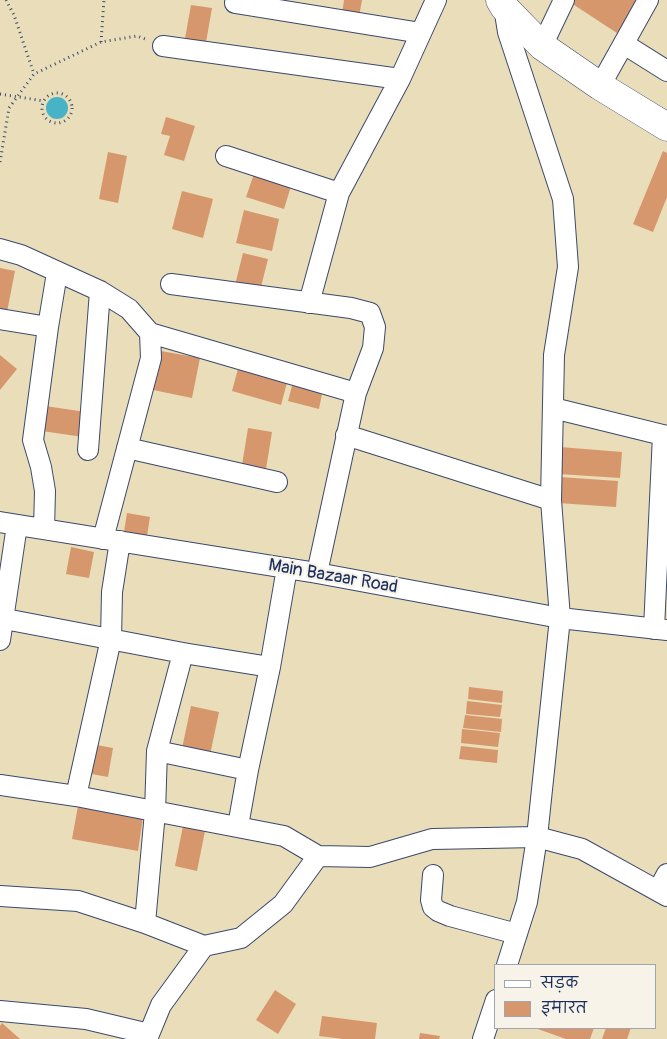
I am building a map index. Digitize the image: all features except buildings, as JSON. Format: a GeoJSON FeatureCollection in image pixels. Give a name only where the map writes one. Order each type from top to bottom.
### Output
{"type":"FeatureCollection","features":[{"type":"Feature","properties":{"kind":"street"},"geometry":{"type":"LineString","coordinates":[[309,303],[339,193],[400,79],[436,0]]}},
{"type":"Feature","properties":{"kind":"street"},"geometry":{"type":"LineString","coordinates":[[542,46],[564,0]]}},
{"type":"Feature","properties":{"kind":"street"},"geometry":{"type":"LineString","coordinates":[[600,86],[648,0]]}},
{"type":"Feature","properties":{"kind":"street"},"geometry":{"type":"LineString","coordinates":[[235,3],[421,33]]}},
{"type":"Feature","properties":{"kind":"street"},"geometry":{"type":"LineString","coordinates":[[502,4],[542,46],[600,86],[667,127]]}},
{"type":"Feature","properties":{"kind":"street"},"geometry":{"type":"LineString","coordinates":[[502,4],[508,32],[563,199],[568,267],[554,355],[550,500],[560,618],[537,837],[527,902],[507,964]]}},
{"type":"Feature","properties":{"kind":"street"},"geometry":{"type":"LineString","coordinates":[[624,44],[667,71]]}},
{"type":"Feature","properties":{"kind":"street"},"geometry":{"type":"LineString","coordinates":[[163,46],[400,79]]}},
{"type":"Feature","properties":{"kind":"street"},"geometry":{"type":"LineString","coordinates":[[226,156],[339,193]]}},
{"type":"Feature","properties":{"kind":"street"},"geometry":{"type":"LineString","coordinates":[[0,249],[21,255],[100,291],[129,308],[150,333],[356,393]]}},
{"type":"Feature","properties":{"kind":"street"},"geometry":{"type":"LineString","coordinates":[[44,529],[45,491],[41,467],[33,440],[57,273]]}},
{"type":"Feature","properties":{"kind":"street"},"geometry":{"type":"LineString","coordinates":[[171,284],[351,308],[370,313],[375,327],[373,348],[356,393],[317,573]]}},
{"type":"Feature","properties":{"kind":"street"},"geometry":{"type":"LineString","coordinates":[[88,450],[100,291]]}},
{"type":"Feature","properties":{"kind":"street"},"geometry":{"type":"LineString","coordinates":[[0,318],[48,327]]}},
{"type":"Feature","properties":{"kind":"street"},"geometry":{"type":"LineString","coordinates":[[76,796],[111,639],[112,540],[127,448],[151,358],[150,333]]}},
{"type":"Feature","properties":{"kind":"street"},"geometry":{"type":"LineString","coordinates":[[553,408],[665,436],[661,630]]}},
{"type":"Feature","properties":{"kind":"street"},"geometry":{"type":"LineString","coordinates":[[346,435],[550,500]]}},
{"type":"Feature","properties":{"kind":"street"},"geometry":{"type":"LineString","coordinates":[[127,448],[277,482]]}},
{"type":"Feature","properties":{"kind":"street"},"geometry":{"type":"LineString","coordinates":[[0,640],[9,524]]}},
{"type":"Feature","properties":{"kind":"street","name":"Main Bazaar Road"},"geometry":{"type":"LineString","coordinates":[[9,524],[317,573],[560,618],[661,630]]}},
{"type":"Feature","properties":{"kind":"street"},"geometry":{"type":"LineString","coordinates":[[238,826],[270,666],[287,568]]}},
{"type":"Feature","properties":{"kind":"street"},"geometry":{"type":"LineString","coordinates":[[2,618],[183,653],[270,666]]}},
{"type":"Feature","properties":{"kind":"street"},"geometry":{"type":"LineString","coordinates":[[145,923],[155,812],[157,751],[183,653]]}},
{"type":"Feature","properties":{"kind":"street"},"geometry":{"type":"LineString","coordinates":[[157,751],[248,770]]}},
{"type":"Feature","properties":{"kind":"street"},"geometry":{"type":"LineString","coordinates":[[0,785],[76,796],[284,836],[318,856],[370,857],[432,839],[537,837],[582,848],[664,887]]}},
{"type":"Feature","properties":{"kind":"street"},"geometry":{"type":"LineString","coordinates":[[0,896],[78,901],[145,923],[204,946],[240,938],[283,904],[318,856]]}},
{"type":"Feature","properties":{"kind":"street"},"geometry":{"type":"LineString","coordinates":[[433,875],[431,900],[433,907],[438,911],[517,934]]}},
{"type":"Feature","properties":{"kind":"street"},"geometry":{"type":"LineString","coordinates":[[0,1011],[86,1019],[148,1037],[161,1004],[204,946]]}},
{"type":"Feature","properties":{"kind":"street"},"geometry":{"type":"LineString","coordinates":[[483,1039],[494,1006]]}},
{"type":"Feature","properties":{"kind":"path"},"geometry":{"type":"LineString","coordinates":[[6,0],[14,15],[34,74]]}},
{"type":"Feature","properties":{"kind":"path"},"geometry":{"type":"LineString","coordinates":[[101,42],[104,0]]}},
{"type":"Feature","properties":{"kind":"path"},"geometry":{"type":"LineString","coordinates":[[0,162],[9,108],[34,74],[101,42],[137,36],[163,46]]}},
{"type":"Feature","properties":{"kind":"path"},"geometry":{"type":"LineString","coordinates":[[57,92],[69,98],[72,109],[67,120],[56,123],[45,118],[41,106],[44,101],[47,96],[57,92]]}},
{"type":"Feature","properties":{"kind":"path"},"geometry":{"type":"LineString","coordinates":[[0,94],[44,101]]}},
{"type":"Feature","properties":{"kind":"water"},"geometry":{"type":"Polygon","coordinates":[[[57,97],[65,100],[68,108],[65,116],[57,119],[49,116],[46,108],[49,100],[57,97]]]}}]}
